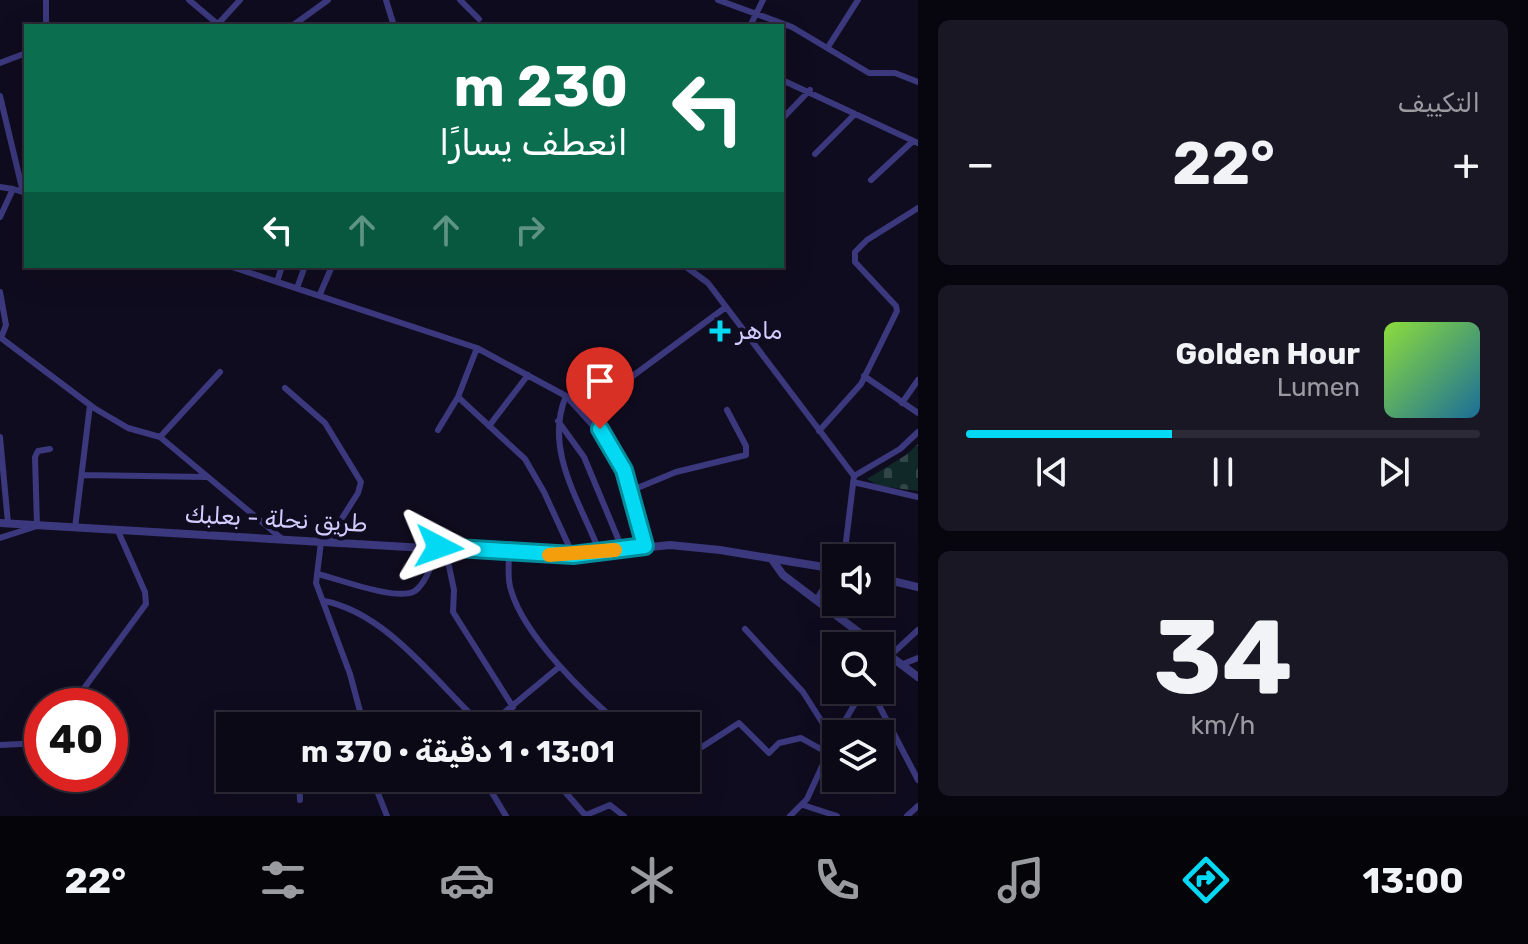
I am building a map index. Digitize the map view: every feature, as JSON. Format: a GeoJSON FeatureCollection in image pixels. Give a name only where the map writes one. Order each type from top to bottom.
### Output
{"type":"FeatureCollection","features":[{"type":"Feature","properties":{"kind":"street"},"geometry":{"type":"LineString","coordinates":[[46,0],[46,24]]}},
{"type":"Feature","properties":{"kind":"street"},"geometry":{"type":"LineString","coordinates":[[220,24],[240,0]]}},
{"type":"Feature","properties":{"kind":"street"},"geometry":{"type":"LineString","coordinates":[[295,24],[328,0]]}},
{"type":"Feature","properties":{"kind":"street"},"geometry":{"type":"LineString","coordinates":[[386,0],[393,24]]}},
{"type":"Feature","properties":{"kind":"street"},"geometry":{"type":"LineString","coordinates":[[460,0],[479,19]]}},
{"type":"Feature","properties":{"kind":"street"},"geometry":{"type":"LineString","coordinates":[[718,0],[784,24]]}},
{"type":"Feature","properties":{"kind":"street"},"geometry":{"type":"LineString","coordinates":[[751,24],[763,0]]}},
{"type":"Feature","properties":{"kind":"street"},"geometry":{"type":"LineString","coordinates":[[828,47],[858,0]]}},
{"type":"Feature","properties":{"kind":"street"},"geometry":{"type":"LineString","coordinates":[[190,1],[218,24]]}},
{"type":"Feature","properties":{"kind":"street"},"geometry":{"type":"LineString","coordinates":[[784,24],[869,73],[895,73],[918,82]]}},
{"type":"Feature","properties":{"kind":"street"},"geometry":{"type":"LineString","coordinates":[[0,63],[24,54]]}},
{"type":"Feature","properties":{"kind":"street"},"geometry":{"type":"LineString","coordinates":[[784,81],[810,90],[916,142],[871,180]]}},
{"type":"Feature","properties":{"kind":"street"},"geometry":{"type":"LineString","coordinates":[[784,117],[810,90]]}},
{"type":"Feature","properties":{"kind":"street"},"geometry":{"type":"LineString","coordinates":[[0,96],[24,192],[0,187]]}},
{"type":"Feature","properties":{"kind":"street"},"geometry":{"type":"LineString","coordinates":[[815,154],[855,114]]}},
{"type":"Feature","properties":{"kind":"street"},"geometry":{"type":"LineString","coordinates":[[0,217],[13,189]]}},
{"type":"Feature","properties":{"kind":"street"},"geometry":{"type":"LineString","coordinates":[[819,431],[864,376],[897,309],[857,265],[853,256],[867,240],[918,208]]}},
{"type":"Feature","properties":{"kind":"street"},"geometry":{"type":"LineString","coordinates":[[235,268],[477,348],[569,398],[614,449],[630,491],[645,546]]}},
{"type":"Feature","properties":{"kind":"street"},"geometry":{"type":"LineString","coordinates":[[277,282],[281,268]]}},
{"type":"Feature","properties":{"kind":"street"},"geometry":{"type":"LineString","coordinates":[[297,288],[304,268]]}},
{"type":"Feature","properties":{"kind":"street"},"geometry":{"type":"LineString","coordinates":[[320,294],[331,268]]}},
{"type":"Feature","properties":{"kind":"street"},"geometry":{"type":"LineString","coordinates":[[688,268],[708,283],[853,479],[918,497]]}},
{"type":"Feature","properties":{"kind":"street"},"geometry":{"type":"LineString","coordinates":[[0,292],[6,325],[0,338],[90,405],[128,428],[160,437],[281,538]]}},
{"type":"Feature","properties":{"kind":"street"},"geometry":{"type":"LineString","coordinates":[[569,398],[601,397],[611,392],[726,307]]}},
{"type":"Feature","properties":{"kind":"street"},"geometry":{"type":"LineString","coordinates":[[438,430],[458,397],[477,348]]}},
{"type":"Feature","properties":{"kind":"street"},"geometry":{"type":"LineString","coordinates":[[160,437],[220,372]]}},
{"type":"Feature","properties":{"kind":"street"},"geometry":{"type":"LineString","coordinates":[[489,426],[528,375]]}},
{"type":"Feature","properties":{"kind":"street"},"geometry":{"type":"LineString","coordinates":[[864,376],[918,413]]}},
{"type":"Feature","properties":{"kind":"street"},"geometry":{"type":"LineString","coordinates":[[902,403],[918,380]]}},
{"type":"Feature","properties":{"kind":"street"},"geometry":{"type":"LineString","coordinates":[[285,388],[325,423],[361,482],[358,493],[324,542],[316,583],[360,712]]}},
{"type":"Feature","properties":{"kind":"street"},"geometry":{"type":"LineString","coordinates":[[458,397],[512,446],[536,476],[573,555]]}},
{"type":"Feature","properties":{"kind":"street"},"geometry":{"type":"LineString","coordinates":[[569,398],[558,421],[558,453],[600,553]]}},
{"type":"Feature","properties":{"kind":"street"},"geometry":{"type":"LineString","coordinates":[[75,528],[90,405]]}},
{"type":"Feature","properties":{"kind":"street"},"geometry":{"type":"LineString","coordinates":[[630,491],[676,472],[746,455],[746,446],[727,410]]}},
{"type":"Feature","properties":{"kind":"street"},"geometry":{"type":"LineString","coordinates":[[558,421],[584,457],[622,548]]}},
{"type":"Feature","properties":{"kind":"street"},"geometry":{"type":"LineString","coordinates":[[853,479],[900,449],[918,432]]}},
{"type":"Feature","properties":{"kind":"street"},"geometry":{"type":"LineString","coordinates":[[0,437],[4,523]]}},
{"type":"Feature","properties":{"kind":"street"},"geometry":{"type":"LineString","coordinates":[[0,538],[37,526],[35,457],[38,451],[50,449]]}},
{"type":"Feature","properties":{"kind":"street"},"geometry":{"type":"LineString","coordinates":[[82,475],[206,477]]}},
{"type":"Feature","properties":{"kind":"street"},"geometry":{"type":"LineString","coordinates":[[846,544],[853,479]]}},
{"type":"Feature","properties":{"kind":"street","name":"طريق نحلة - بعلبك"},"geometry":{"type":"LineString","coordinates":[[4,523],[268,541],[281,538],[573,555],[645,546],[720,550],[822,567]]}},
{"type":"Feature","properties":{"kind":"street"},"geometry":{"type":"LineString","coordinates":[[84,688],[146,604],[145,592],[118,531]]}},
{"type":"Feature","properties":{"kind":"street"},"geometry":{"type":"LineString","coordinates":[[317,574],[359,586],[408,593],[419,587],[442,547]]}},
{"type":"Feature","properties":{"kind":"street"},"geometry":{"type":"LineString","coordinates":[[442,547],[454,590],[453,612],[513,707]]}},
{"type":"Feature","properties":{"kind":"street"},"geometry":{"type":"LineString","coordinates":[[509,552],[509,583],[515,601],[559,667],[607,712]]}},
{"type":"Feature","properties":{"kind":"street"},"geometry":{"type":"LineString","coordinates":[[773,561],[783,575],[861,632]]}},
{"type":"Feature","properties":{"kind":"street"},"geometry":{"type":"LineString","coordinates":[[894,581],[918,587]]}},
{"type":"Feature","properties":{"kind":"street"},"geometry":{"type":"LineString","coordinates":[[817,599],[822,591]]}},
{"type":"Feature","properties":{"kind":"street"},"geometry":{"type":"LineString","coordinates":[[324,601],[340,605],[403,646],[471,712]]}},
{"type":"Feature","properties":{"kind":"street"},"geometry":{"type":"LineString","coordinates":[[745,629],[803,692],[822,722]]}},
{"type":"Feature","properties":{"kind":"street"},"geometry":{"type":"LineString","coordinates":[[894,651],[918,630]]}},
{"type":"Feature","properties":{"kind":"street"},"geometry":{"type":"LineString","coordinates":[[894,656],[918,677]]}},
{"type":"Feature","properties":{"kind":"street"},"geometry":{"type":"LineString","coordinates":[[903,664],[918,658]]}},
{"type":"Feature","properties":{"kind":"street"},"geometry":{"type":"LineString","coordinates":[[506,712],[559,667]]}},
{"type":"Feature","properties":{"kind":"street"},"geometry":{"type":"LineString","coordinates":[[878,704],[918,780]]}},
{"type":"Feature","properties":{"kind":"street"},"geometry":{"type":"LineString","coordinates":[[700,747],[739,723],[769,753],[779,743],[796,738],[822,750]]}},
{"type":"Feature","properties":{"kind":"street"},"geometry":{"type":"LineString","coordinates":[[0,745],[24,744]]}},
{"type":"Feature","properties":{"kind":"street"},"geometry":{"type":"LineString","coordinates":[[790,816],[803,805],[822,761]]}},
{"type":"Feature","properties":{"kind":"street"},"geometry":{"type":"LineString","coordinates":[[300,792],[300,800]]}},
{"type":"Feature","properties":{"kind":"street"},"geometry":{"type":"LineString","coordinates":[[378,792],[387,816]]}},
{"type":"Feature","properties":{"kind":"street"},"geometry":{"type":"LineString","coordinates":[[492,792],[506,816]]}},
{"type":"Feature","properties":{"kind":"street"},"geometry":{"type":"LineString","coordinates":[[565,792],[586,816],[610,805],[624,816]]}},
{"type":"Feature","properties":{"kind":"street"},"geometry":{"type":"LineString","coordinates":[[803,805],[837,816]]}},
{"type":"Feature","properties":{"kind":"street"},"geometry":{"type":"LineString","coordinates":[[907,816],[918,806]]}},
{"type":"Feature","properties":{"kind":"green space"},"geometry":{"type":"Polygon","coordinates":[[[918,444],[918,491],[879,486],[867,479],[906,455],[918,444]]]}},
{"type":"Feature","properties":{"kind":"slow traffic"},"geometry":{"type":"LineString","coordinates":[[549,555],[615,550]]}},
{"type":"Feature","properties":{"kind":"place","name":"ماهر"},"geometry":{"type":"Point","coordinates":[720,331]}},
{"type":"Feature","properties":{"kind":"route"},"geometry":{"type":"LineString","coordinates":[[439,547],[573,555],[645,546],[624,470],[600,429]]}}]}
